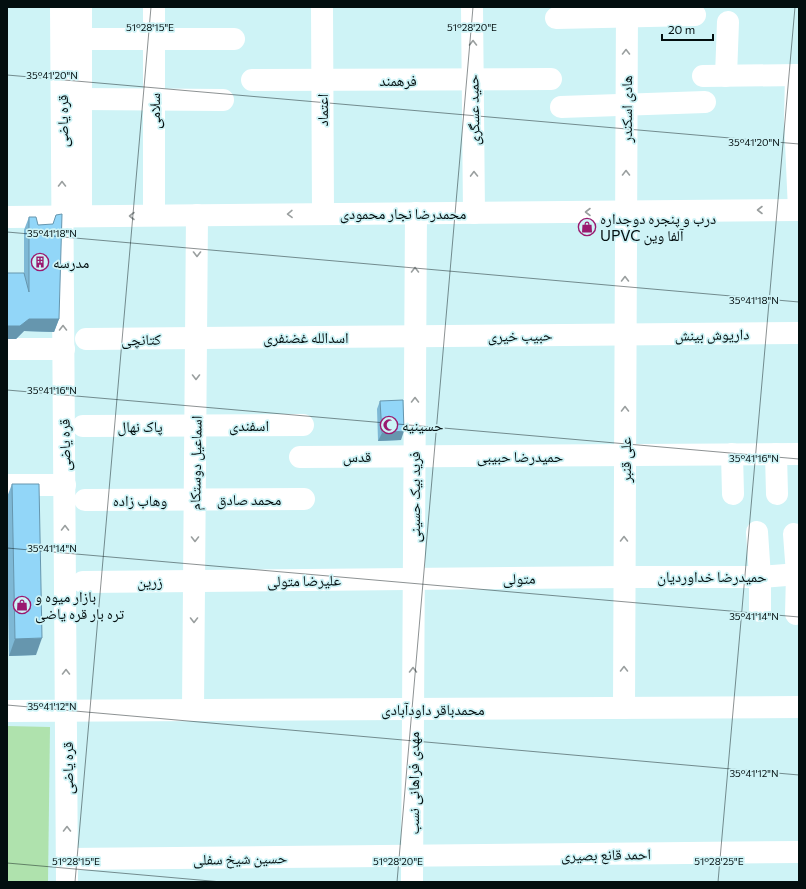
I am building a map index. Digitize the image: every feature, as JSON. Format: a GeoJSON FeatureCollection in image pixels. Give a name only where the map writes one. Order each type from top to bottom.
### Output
{"type":"FeatureCollection","features":[{"type":"Feature","properties":{"kind":"street","name":"قره یاضی"},"geometry":{"type":"LineString","coordinates":[[61,7],[72,216],[64,349],[67,882]]}},
{"type":"Feature","properties":{"kind":"street"},"geometry":{"type":"LineString","coordinates":[[72,216],[81,99],[81,7]]}},
{"type":"Feature","properties":{"kind":"street","name":"سلامی"},"geometry":{"type":"LineString","coordinates":[[154,7],[154,215]]}},
{"type":"Feature","properties":{"kind":"street","name":"اعتماد"},"geometry":{"type":"LineString","coordinates":[[322,7],[323,214]]}},
{"type":"Feature","properties":{"kind":"street","name":"حمید عسگری"},"geometry":{"type":"LineString","coordinates":[[472,7],[474,213]]}},
{"type":"Feature","properties":{"kind":"street"},"geometry":{"type":"LineString","coordinates":[[556,18],[627,12],[696,15]]}},
{"type":"Feature","properties":{"kind":"street","name":"هادی اسکندر"},"geometry":{"type":"LineString","coordinates":[[626,212],[627,12]]}},
{"type":"Feature","properties":{"kind":"street"},"geometry":{"type":"LineString","coordinates":[[726,76],[728,22]]}},
{"type":"Feature","properties":{"kind":"street"},"geometry":{"type":"LineString","coordinates":[[81,39],[234,39]]}},
{"type":"Feature","properties":{"kind":"street"},"geometry":{"type":"LineString","coordinates":[[703,76],[797,75],[795,120],[799,210]]}},
{"type":"Feature","properties":{"kind":"street","name":"فرهمند"},"geometry":{"type":"LineString","coordinates":[[252,80],[551,79]]}},
{"type":"Feature","properties":{"kind":"street"},"geometry":{"type":"LineString","coordinates":[[81,99],[223,100]]}},
{"type":"Feature","properties":{"kind":"street"},"geometry":{"type":"LineString","coordinates":[[561,107],[705,102]]}},
{"type":"Feature","properties":{"kind":"street","name":"محمدرضا نجار محمودی"},"geometry":{"type":"LineString","coordinates":[[7,217],[799,210]]}},
{"type":"Feature","properties":{"kind":"street","name":"علی قنبر"},"geometry":{"type":"LineString","coordinates":[[624,708],[626,212]]}},
{"type":"Feature","properties":{"kind":"street","name":"فرید بیک حسینی"},"geometry":{"type":"LineString","coordinates":[[413,709],[416,213]]}},
{"type":"Feature","properties":{"kind":"street","name":"اسماعیل دوستکام"},"geometry":{"type":"LineString","coordinates":[[193,710],[197,215]]}},
{"type":"Feature","properties":{"kind":"street","name":"داریوش بینش"},"geometry":{"type":"LineString","coordinates":[[625,334],[799,333]]}},
{"type":"Feature","properties":{"kind":"street","name":"حبیب خیری"},"geometry":{"type":"LineString","coordinates":[[415,336],[625,334]]}},
{"type":"Feature","properties":{"kind":"street","name":"اسدالله غضنفری"},"geometry":{"type":"LineString","coordinates":[[196,338],[415,336]]}},
{"type":"Feature","properties":{"kind":"street","name":"کتانچی"},"geometry":{"type":"LineString","coordinates":[[86,340],[196,338]]}},
{"type":"Feature","properties":{"kind":"street"},"geometry":{"type":"LineString","coordinates":[[7,349],[64,349]]}},
{"type":"Feature","properties":{"kind":"street","name":"اسفندی"},"geometry":{"type":"LineString","coordinates":[[196,426],[303,425]]}},
{"type":"Feature","properties":{"kind":"street","name":"پاک نهال"},"geometry":{"type":"LineString","coordinates":[[83,426],[196,426]]}},
{"type":"Feature","properties":{"kind":"street"},"geometry":{"type":"LineString","coordinates":[[732,454],[733,494]]}},
{"type":"Feature","properties":{"kind":"street"},"geometry":{"type":"LineString","coordinates":[[776,454],[777,494]]}},
{"type":"Feature","properties":{"kind":"street","name":"حمیدرضا حبیبی"},"geometry":{"type":"LineString","coordinates":[[414,456],[799,454]]}},
{"type":"Feature","properties":{"kind":"street","name":"قدس"},"geometry":{"type":"LineString","coordinates":[[300,457],[414,456]]}},
{"type":"Feature","properties":{"kind":"street"},"geometry":{"type":"LineString","coordinates":[[7,485],[65,485]]}},
{"type":"Feature","properties":{"kind":"street","name":"محمد صادق"},"geometry":{"type":"LineString","coordinates":[[195,500],[304,499]]}},
{"type":"Feature","properties":{"kind":"street","name":"وهاب زاده"},"geometry":{"type":"LineString","coordinates":[[85,500],[195,500]]}},
{"type":"Feature","properties":{"kind":"street"},"geometry":{"type":"LineString","coordinates":[[757,532],[760,577],[760,611]]}},
{"type":"Feature","properties":{"kind":"street"},"geometry":{"type":"LineString","coordinates":[[794,534],[798,574],[796,614]]}},
{"type":"Feature","properties":{"kind":"street","name":"حمیدرضا خداوردیان"},"geometry":{"type":"LineString","coordinates":[[624,576],[760,577],[798,574]]}},
{"type":"Feature","properties":{"kind":"street","name":"متولی"},"geometry":{"type":"LineString","coordinates":[[414,579],[624,576]]}},
{"type":"Feature","properties":{"kind":"street","name":"علیرضا متولی"},"geometry":{"type":"LineString","coordinates":[[194,581],[414,579]]}},
{"type":"Feature","properties":{"kind":"street","name":"زرین"},"geometry":{"type":"LineString","coordinates":[[82,582],[194,581]]}},
{"type":"Feature","properties":{"kind":"street","name":"محمدباقر داودآبادی"},"geometry":{"type":"LineString","coordinates":[[7,711],[799,707]]}},
{"type":"Feature","properties":{"kind":"street","name":"مهدی فراهانی نسب"},"geometry":{"type":"LineString","coordinates":[[412,882],[413,709]]}},
{"type":"Feature","properties":{"kind":"street","name":"احمد قانع بصیری"},"geometry":{"type":"LineString","coordinates":[[412,856],[799,852]]}},
{"type":"Feature","properties":{"kind":"street","name":"حسین شیخ سفلی"},"geometry":{"type":"LineString","coordinates":[[67,859],[412,856]]}},
{"type":"Feature","properties":{"kind":"green space"},"geometry":{"type":"Polygon","coordinates":[[[7,726],[50,727],[48,882],[7,882],[7,726]]]}},
{"type":"Feature","properties":{"kind":"building","name":"مدرسه"},"geometry":{"type":"Polygon","coordinates":[[[62,214],[59,319],[29,319],[20,326],[7,326],[7,273],[24,273],[29,292],[29,217],[36,217],[38,225],[53,224],[56,215],[62,214]]]}},
{"type":"Feature","properties":{"kind":"building","name":"حسینیه"},"geometry":{"type":"Polygon","coordinates":[[[403,400],[404,431],[382,433],[380,401],[403,400]]]}},
{"type":"Feature","properties":{"kind":"building","name":"بازار میوه و تره بار قره یاضی"},"geometry":{"type":"Polygon","coordinates":[[[12,484],[39,484],[42,638],[15,639],[12,484]]]}},
{"type":"Feature","properties":{"kind":"place","name":"درب و پنجره دوجداره UPVC آلفا وین"},"geometry":{"type":"Point","coordinates":[587,227]}},
{"type":"Feature","properties":{"kind":"place","name":"مدرسه"},"geometry":{"type":"Point","coordinates":[40,262]}},
{"type":"Feature","properties":{"kind":"place","name":"حسینیه"},"geometry":{"type":"Point","coordinates":[389,425]}},
{"type":"Feature","properties":{"kind":"place","name":"بازار میوه و تره بار قره یاضی"},"geometry":{"type":"Point","coordinates":[22,605]}}]}
